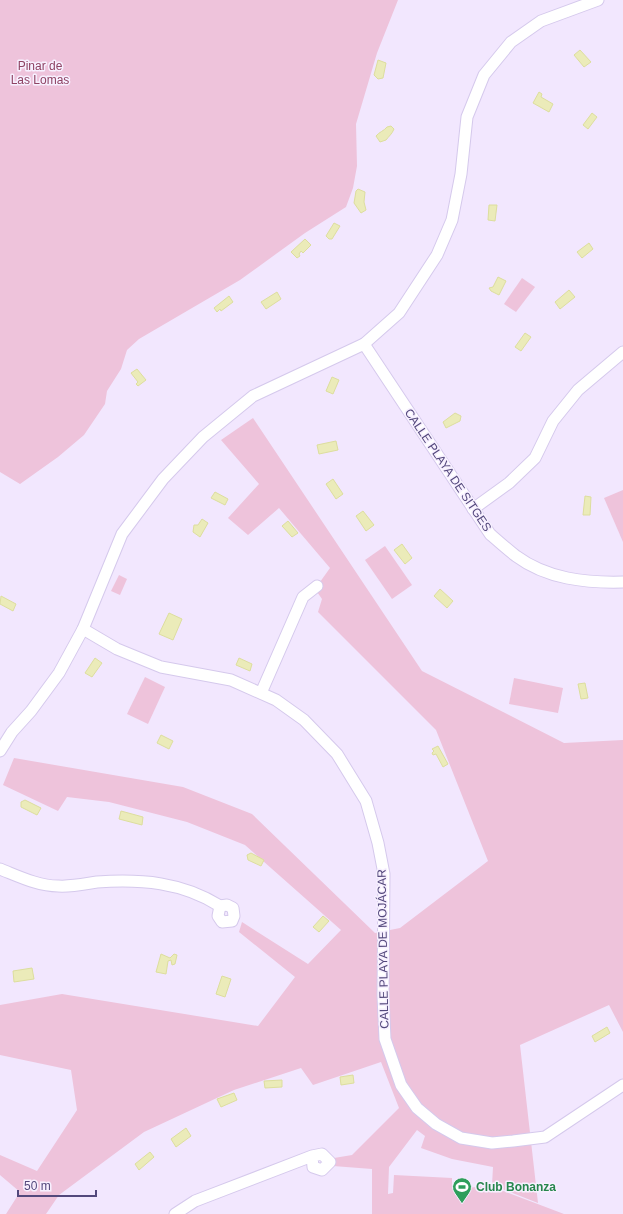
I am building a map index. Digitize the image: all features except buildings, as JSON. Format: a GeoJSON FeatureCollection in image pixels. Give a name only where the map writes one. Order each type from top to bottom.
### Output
{"type":"FeatureCollection","features":[{"type":"Feature","properties":{"kind":"street"},"geometry":{"type":"LineString","coordinates":[[0,751],[12,732],[31,711],[59,673],[83,630],[122,534],[163,478],[203,437],[253,396],[364,344],[398,312],[437,256],[452,220],[461,174],[467,117],[484,75],[511,42],[541,20],[598,0]]}},
{"type":"Feature","properties":{"kind":"street","name":"CALLE PLAYA DE SITGES"},"geometry":{"type":"LineString","coordinates":[[364,344],[490,534],[517,557],[551,575],[593,583],[623,582]]}},
{"type":"Feature","properties":{"kind":"street"},"geometry":{"type":"LineString","coordinates":[[473,509],[509,483],[535,458],[553,421],[578,390],[623,352]]}},
{"type":"Feature","properties":{"kind":"street"},"geometry":{"type":"LineString","coordinates":[[261,693],[303,597],[316,586]]}},
{"type":"Feature","properties":{"kind":"street","name":"CALLE PLAYA DE MOJÁCAR"},"geometry":{"type":"LineString","coordinates":[[83,630],[117,649],[161,667],[231,680],[276,700],[304,720],[337,754],[366,801],[378,843],[384,874],[384,1039],[401,1085],[416,1108],[436,1124],[461,1138],[492,1143],[513,1142],[545,1137],[623,1085]]}},
{"type":"Feature","properties":{"kind":"street"},"geometry":{"type":"LineString","coordinates":[[0,869],[29,881],[58,886],[138,880],[168,884],[206,898],[220,906]]}},
{"type":"Feature","properties":{"kind":"street"},"geometry":{"type":"LineString","coordinates":[[175,1214],[195,1201],[312,1156]]}},
{"type":"Feature","properties":{"kind":"green space","name":"Pinar de Las Lomas"},"geometry":{"type":"Polygon","coordinates":[[[0,0],[398,0],[377,53],[356,124],[357,166],[353,188],[346,207],[305,233],[240,280],[139,339],[127,350],[121,369],[107,391],[105,404],[84,435],[58,457],[20,484],[0,472],[0,0]]]}},
{"type":"Feature","properties":{"kind":"green space"},"geometry":{"type":"Polygon","coordinates":[[[522,278],[535,287],[516,312],[504,304],[522,278]]]}},
{"type":"Feature","properties":{"kind":"green space"},"geometry":{"type":"Polygon","coordinates":[[[253,418],[422,671],[564,743],[623,740],[623,1032],[609,1005],[520,1045],[538,1203],[492,1185],[493,1167],[452,1159],[421,1148],[425,1136],[417,1130],[389,1167],[388,1194],[393,1193],[394,1175],[452,1178],[452,1189],[490,1186],[564,1214],[372,1214],[372,1169],[333,1166],[334,1158],[352,1155],[399,1108],[381,1062],[313,1085],[301,1068],[234,1090],[144,1132],[59,1195],[46,1214],[6,1214],[20,1192],[0,1175],[0,1155],[37,1171],[77,1110],[71,1070],[0,1055],[0,1005],[62,994],[258,1026],[295,977],[239,932],[242,922],[308,964],[341,930],[245,845],[187,822],[109,802],[67,797],[58,811],[3,785],[14,758],[183,787],[252,814],[375,933],[400,928],[488,861],[436,730],[318,612],[322,599],[315,589],[330,568],[279,508],[248,535],[228,518],[259,484],[221,440],[253,418]]]}},
{"type":"Feature","properties":{"kind":"green space"},"geometry":{"type":"Polygon","coordinates":[[[623,490],[623,542],[604,498],[623,490]]]}},
{"type":"Feature","properties":{"kind":"green space"},"geometry":{"type":"Polygon","coordinates":[[[385,546],[412,585],[392,599],[365,560],[385,546]]]}},
{"type":"Feature","properties":{"kind":"green space"},"geometry":{"type":"Polygon","coordinates":[[[119,575],[127,579],[120,595],[111,591],[119,575]]]}},
{"type":"Feature","properties":{"kind":"green space"},"geometry":{"type":"Polygon","coordinates":[[[145,677],[165,687],[148,724],[127,714],[145,677]]]}},
{"type":"Feature","properties":{"kind":"green space"},"geometry":{"type":"Polygon","coordinates":[[[514,678],[563,688],[558,713],[509,704],[514,678]]]}},
{"type":"Feature","properties":{"kind":"shaded area"},"geometry":{"type":"Polygon","coordinates":[[[580,50],[591,62],[584,67],[574,55],[580,50]]]}},
{"type":"Feature","properties":{"kind":"shaded area"},"geometry":{"type":"Polygon","coordinates":[[[378,60],[386,63],[383,78],[378,79],[374,75],[378,60]]]}},
{"type":"Feature","properties":{"kind":"shaded area"},"geometry":{"type":"Polygon","coordinates":[[[539,92],[542,94],[541,97],[553,104],[549,112],[533,103],[539,92]]]}},
{"type":"Feature","properties":{"kind":"shaded area"},"geometry":{"type":"Polygon","coordinates":[[[592,113],[597,117],[588,129],[583,125],[592,113]]]}},
{"type":"Feature","properties":{"kind":"shaded area"},"geometry":{"type":"Polygon","coordinates":[[[391,126],[394,129],[392,132],[386,140],[380,142],[376,136],[387,127],[391,126]]]}},
{"type":"Feature","properties":{"kind":"shaded area"},"geometry":{"type":"Polygon","coordinates":[[[358,189],[365,192],[364,202],[366,210],[361,213],[354,203],[356,191],[358,189]]]}},
{"type":"Feature","properties":{"kind":"shaded area"},"geometry":{"type":"Polygon","coordinates":[[[489,205],[497,205],[495,221],[488,220],[489,205]]]}},
{"type":"Feature","properties":{"kind":"shaded area"},"geometry":{"type":"Polygon","coordinates":[[[334,223],[340,226],[332,239],[329,239],[326,236],[334,223]]]}},
{"type":"Feature","properties":{"kind":"shaded area"},"geometry":{"type":"Polygon","coordinates":[[[305,239],[311,245],[303,253],[301,251],[299,254],[300,256],[297,258],[291,252],[305,239]]]}},
{"type":"Feature","properties":{"kind":"shaded area"},"geometry":{"type":"Polygon","coordinates":[[[589,243],[593,249],[582,258],[577,252],[589,243]]]}},
{"type":"Feature","properties":{"kind":"shaded area"},"geometry":{"type":"Polygon","coordinates":[[[498,277],[506,281],[499,295],[491,291],[489,288],[493,287],[498,277]]]}},
{"type":"Feature","properties":{"kind":"shaded area"},"geometry":{"type":"Polygon","coordinates":[[[569,290],[575,297],[560,309],[555,302],[569,290]]]}},
{"type":"Feature","properties":{"kind":"shaded area"},"geometry":{"type":"Polygon","coordinates":[[[277,292],[281,299],[266,309],[261,302],[277,292]]]}},
{"type":"Feature","properties":{"kind":"shaded area"},"geometry":{"type":"Polygon","coordinates":[[[229,296],[233,302],[221,311],[220,309],[217,312],[214,308],[229,296]]]}},
{"type":"Feature","properties":{"kind":"shaded area"},"geometry":{"type":"Polygon","coordinates":[[[525,333],[531,337],[521,351],[515,347],[525,333]]]}},
{"type":"Feature","properties":{"kind":"shaded area"},"geometry":{"type":"Polygon","coordinates":[[[137,369],[146,380],[138,386],[136,384],[138,382],[131,373],[137,369]]]}},
{"type":"Feature","properties":{"kind":"shaded area"},"geometry":{"type":"Polygon","coordinates":[[[332,377],[339,380],[333,394],[326,391],[332,377]]]}},
{"type":"Feature","properties":{"kind":"shaded area"},"geometry":{"type":"Polygon","coordinates":[[[455,413],[461,416],[460,421],[446,428],[443,422],[455,413]]]}},
{"type":"Feature","properties":{"kind":"shaded area"},"geometry":{"type":"Polygon","coordinates":[[[336,441],[338,450],[319,454],[317,445],[336,441]]]}},
{"type":"Feature","properties":{"kind":"shaded area"},"geometry":{"type":"Polygon","coordinates":[[[333,479],[343,494],[336,499],[326,484],[333,479]]]}},
{"type":"Feature","properties":{"kind":"shaded area"},"geometry":{"type":"Polygon","coordinates":[[[215,492],[228,499],[225,505],[211,498],[215,492]]]}},
{"type":"Feature","properties":{"kind":"shaded area"},"geometry":{"type":"Polygon","coordinates":[[[585,496],[591,497],[590,515],[583,515],[585,496]]]}},
{"type":"Feature","properties":{"kind":"shaded area"},"geometry":{"type":"Polygon","coordinates":[[[363,511],[374,525],[366,531],[356,516],[363,511]]]}},
{"type":"Feature","properties":{"kind":"shaded area"},"geometry":{"type":"Polygon","coordinates":[[[202,519],[208,523],[200,537],[193,532],[194,525],[198,525],[202,519]]]}},
{"type":"Feature","properties":{"kind":"shaded area"},"geometry":{"type":"Polygon","coordinates":[[[288,521],[298,533],[292,537],[282,526],[288,521]]]}},
{"type":"Feature","properties":{"kind":"shaded area"},"geometry":{"type":"Polygon","coordinates":[[[402,544],[412,558],[405,564],[394,550],[402,544]]]}},
{"type":"Feature","properties":{"kind":"shaded area"},"geometry":{"type":"Polygon","coordinates":[[[440,589],[453,601],[447,608],[434,596],[440,589]]]}},
{"type":"Feature","properties":{"kind":"shaded area"},"geometry":{"type":"Polygon","coordinates":[[[1,596],[16,604],[13,611],[0,604],[1,596]]]}},
{"type":"Feature","properties":{"kind":"shaded area"},"geometry":{"type":"Polygon","coordinates":[[[169,613],[182,619],[173,640],[159,634],[169,613]]]}},
{"type":"Feature","properties":{"kind":"shaded area"},"geometry":{"type":"Polygon","coordinates":[[[95,658],[102,663],[92,677],[85,673],[95,658]]]}},
{"type":"Feature","properties":{"kind":"shaded area"},"geometry":{"type":"Polygon","coordinates":[[[239,658],[252,664],[250,671],[236,665],[239,658]]]}},
{"type":"Feature","properties":{"kind":"shaded area"},"geometry":{"type":"Polygon","coordinates":[[[585,683],[588,698],[581,699],[578,684],[585,683]]]}},
{"type":"Feature","properties":{"kind":"shaded area"},"geometry":{"type":"Polygon","coordinates":[[[161,735],[173,741],[169,749],[157,743],[161,735]]]}},
{"type":"Feature","properties":{"kind":"shaded area"},"geometry":{"type":"Polygon","coordinates":[[[438,746],[448,764],[443,767],[436,754],[433,755],[432,753],[434,751],[432,749],[438,746]]]}},
{"type":"Feature","properties":{"kind":"shaded area"},"geometry":{"type":"Polygon","coordinates":[[[25,800],[41,808],[37,815],[21,807],[21,802],[25,800]]]}},
{"type":"Feature","properties":{"kind":"shaded area"},"geometry":{"type":"Polygon","coordinates":[[[121,811],[143,817],[142,825],[119,819],[121,811]]]}},
{"type":"Feature","properties":{"kind":"shaded area"},"geometry":{"type":"Polygon","coordinates":[[[251,853],[264,860],[261,866],[248,860],[247,855],[251,853]]]}},
{"type":"Feature","properties":{"kind":"shaded area"},"geometry":{"type":"Polygon","coordinates":[[[323,916],[329,921],[319,932],[313,927],[323,916]]]}},
{"type":"Feature","properties":{"kind":"shaded area"},"geometry":{"type":"Polygon","coordinates":[[[161,954],[170,958],[174,954],[177,955],[175,964],[172,965],[171,960],[168,961],[166,974],[156,972],[161,954]]]}},
{"type":"Feature","properties":{"kind":"shaded area"},"geometry":{"type":"Polygon","coordinates":[[[32,968],[34,979],[14,982],[13,971],[32,968]]]}},
{"type":"Feature","properties":{"kind":"shaded area"},"geometry":{"type":"Polygon","coordinates":[[[222,976],[231,979],[225,997],[216,994],[222,976]]]}},
{"type":"Feature","properties":{"kind":"shaded area"},"geometry":{"type":"Polygon","coordinates":[[[607,1027],[610,1033],[595,1042],[592,1036],[607,1027]]]}},
{"type":"Feature","properties":{"kind":"shaded area"},"geometry":{"type":"Polygon","coordinates":[[[353,1075],[354,1083],[341,1085],[340,1077],[353,1075]]]}},
{"type":"Feature","properties":{"kind":"shaded area"},"geometry":{"type":"Polygon","coordinates":[[[282,1080],[282,1087],[265,1088],[264,1081],[282,1080]]]}},
{"type":"Feature","properties":{"kind":"shaded area"},"geometry":{"type":"Polygon","coordinates":[[[234,1093],[237,1100],[221,1107],[217,1099],[234,1093]]]}},
{"type":"Feature","properties":{"kind":"shaded area"},"geometry":{"type":"Polygon","coordinates":[[[186,1128],[191,1136],[176,1147],[171,1139],[186,1128]]]}},
{"type":"Feature","properties":{"kind":"shaded area"},"geometry":{"type":"Polygon","coordinates":[[[150,1152],[154,1157],[139,1170],[135,1164],[150,1152]]]}},
{"type":"Feature","properties":{"kind":"place","name":"Club Bonanza"},"geometry":{"type":"Point","coordinates":[462,1204]}}]}
